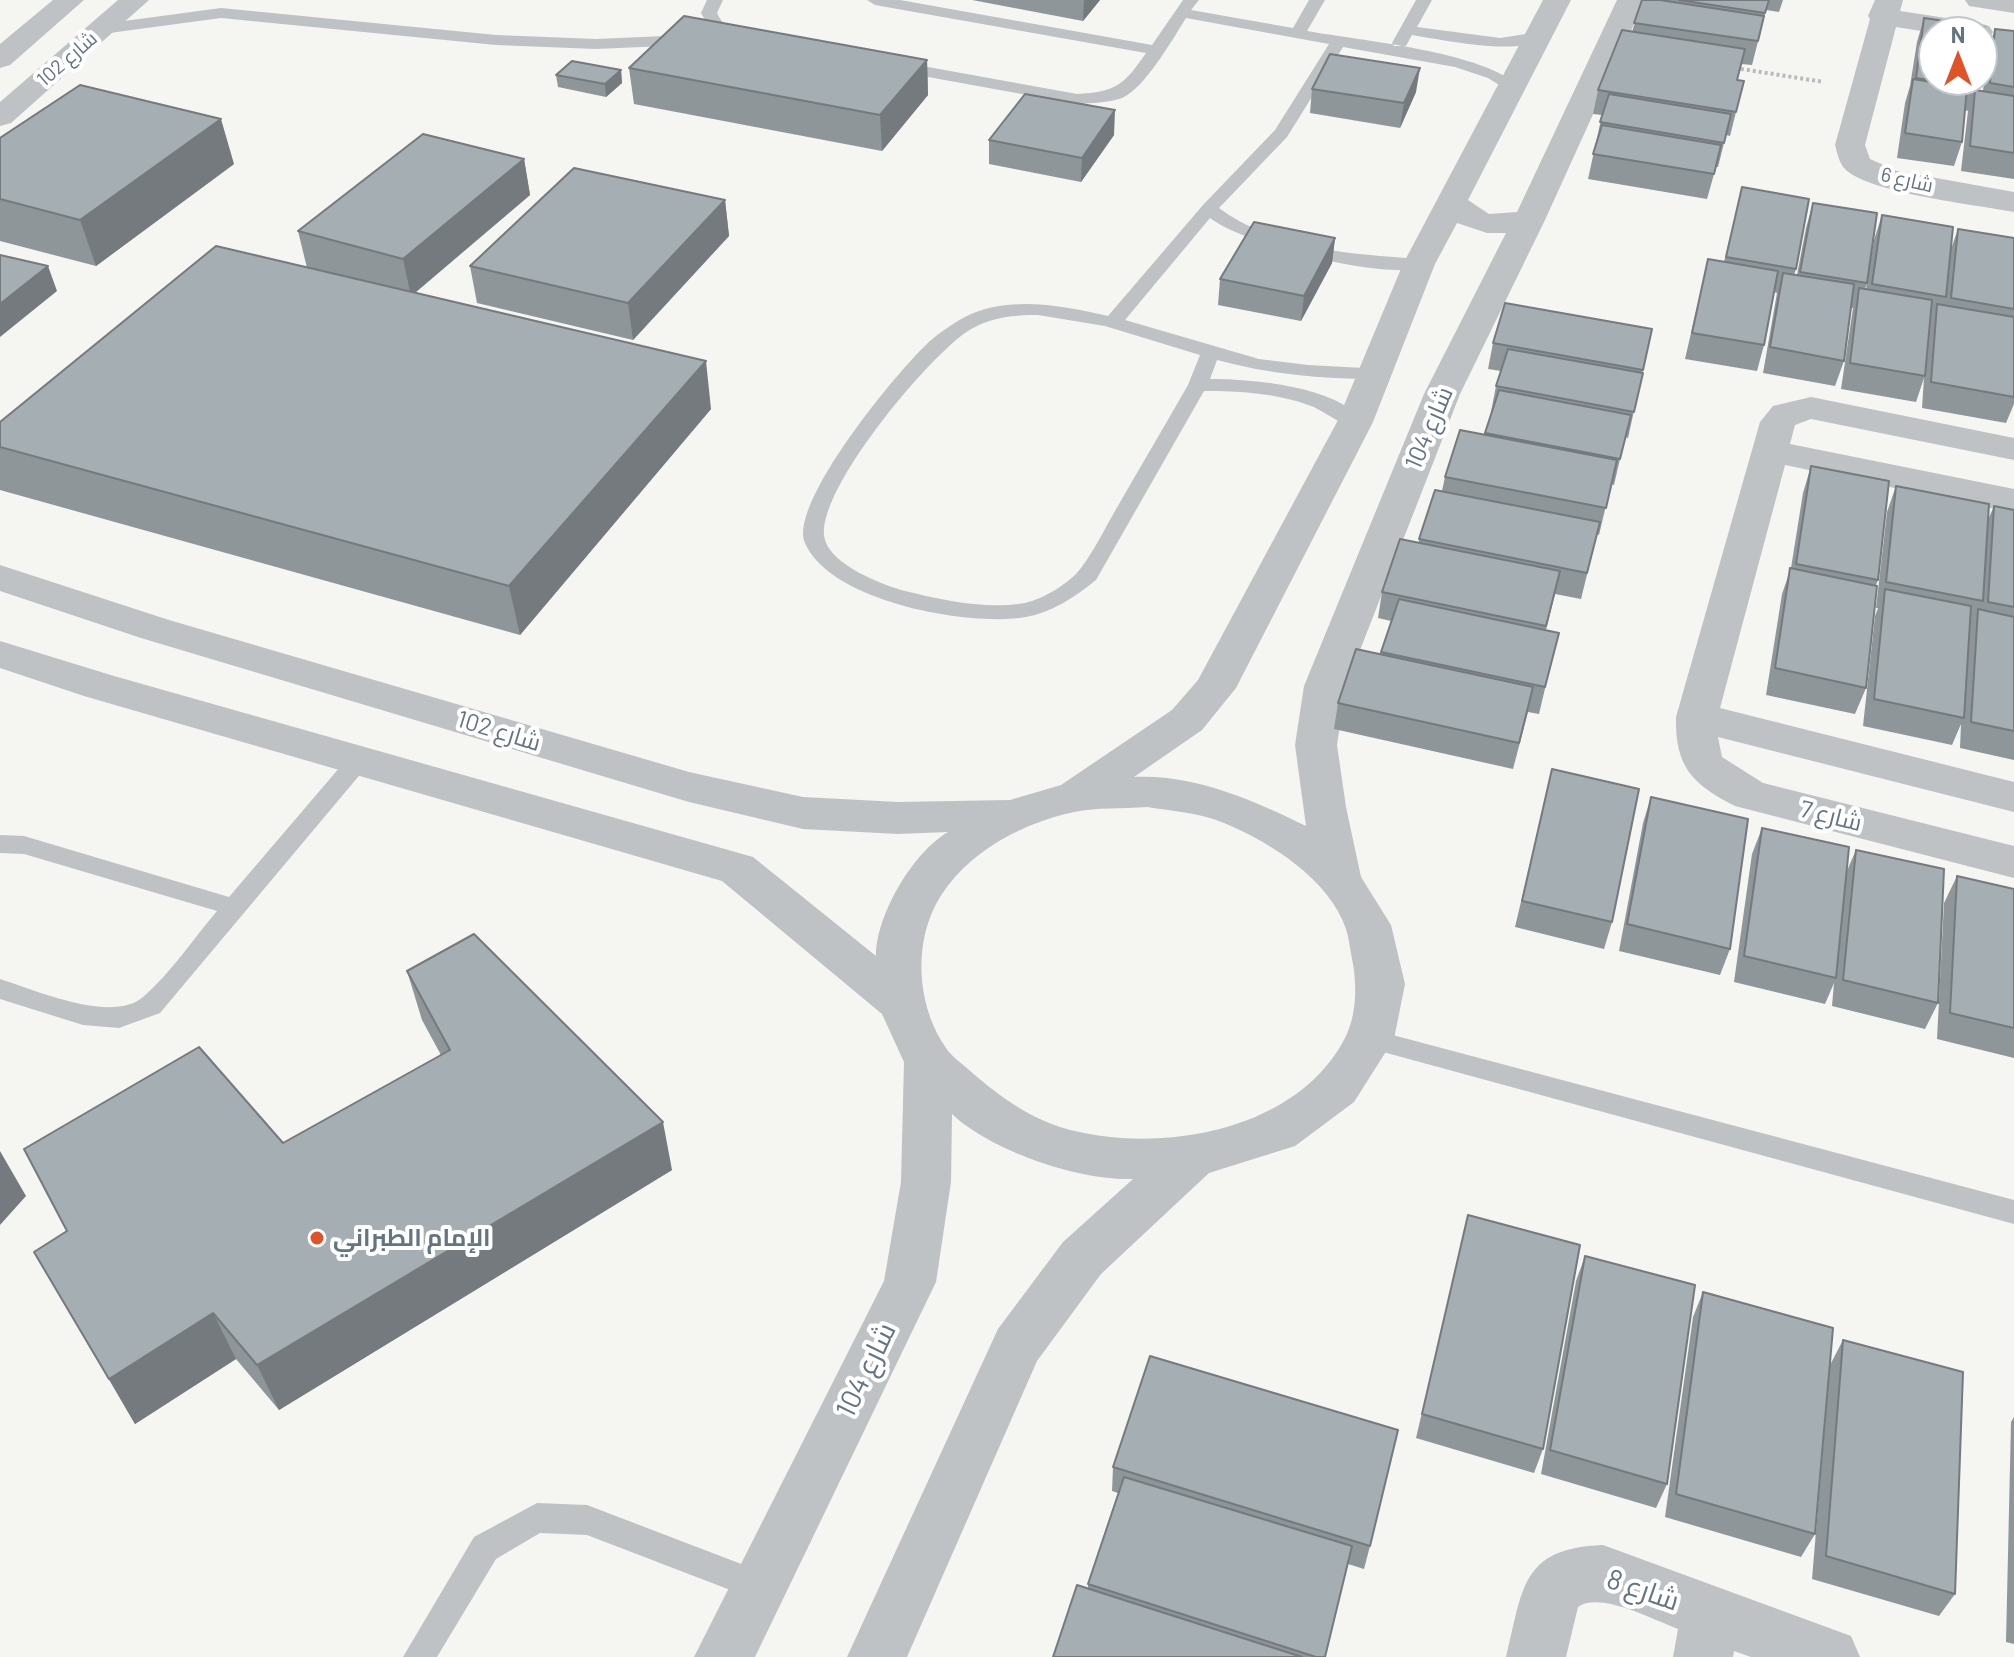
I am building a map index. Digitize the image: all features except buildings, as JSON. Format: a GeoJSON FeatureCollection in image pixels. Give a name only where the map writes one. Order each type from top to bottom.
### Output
{"type":"FeatureCollection","features":[{"type":"Feature","properties":{"kind":"street","name":"شارع 102"},"geometry":{"type":"LineString","coordinates":[[0,59],[70,0]]}},
{"type":"Feature","properties":{"kind":"street","name":"شارع 102"},"geometry":{"type":"LineString","coordinates":[[0,117],[135,0]]}},
{"type":"Feature","properties":{"kind":"street"},"geometry":{"type":"LineString","coordinates":[[1076,796],[1187,720],[1215,688],[1355,422],[1419,264],[1557,0]]}},
{"type":"Feature","properties":{"kind":"street","name":"شارع 104"},"geometry":{"type":"LineString","coordinates":[[1339,879],[1324,807],[1316,745],[1325,686],[1442,394],[1529,220],[1631,0]]}},
{"type":"Feature","properties":{"kind":"street"},"geometry":{"type":"LineString","coordinates":[[1979,0],[2014,5]]}},
{"type":"Feature","properties":{"kind":"street","name":"شارع 6"},"geometry":{"type":"LineString","coordinates":[[1918,16],[1885,8],[1850,145],[1857,164],[1888,179],[2014,202]]}},
{"type":"Feature","properties":{"kind":"street"},"geometry":{"type":"LineString","coordinates":[[1451,202],[1477,223],[1529,220]]}},
{"type":"Feature","properties":{"kind":"street","name":"شارع 7"},"geometry":{"type":"LineString","coordinates":[[2014,449],[1811,408],[1786,414],[1778,422],[1697,717],[1695,743],[1702,762],[1721,780],[1750,795],[2014,862]]}},
{"type":"Feature","properties":{"kind":"street"},"geometry":{"type":"LineString","coordinates":[[1772,451],[2014,501]]}},
{"type":"Feature","properties":{"kind":"street","name":"شارع 102"},"geometry":{"type":"LineString","coordinates":[[0,577],[155,629],[689,787],[803,813],[898,818],[1011,815]]}},
{"type":"Feature","properties":{"kind":"street"},"geometry":{"type":"LineString","coordinates":[[99,686],[101,664],[112,651],[125,641],[155,629]]}},
{"type":"Feature","properties":{"kind":"street"},"geometry":{"type":"LineString","coordinates":[[0,654],[99,686],[737,869],[900,1002]]}},
{"type":"Feature","properties":{"kind":"street"},"geometry":{"type":"LineString","coordinates":[[1697,717],[2014,797]]}},
{"type":"Feature","properties":{"kind":"street"},"geometry":{"type":"LineString","coordinates":[[1147,792],[1187,797],[1239,812],[1291,838],[1339,879],[1368,925],[1381,984],[1370,1039],[1337,1088],[1277,1132],[1192,1157],[1115,1159],[1049,1145],[980,1110],[928,1062],[900,1002],[899,938],[918,892],[956,848],[1011,815],[1076,796],[1147,792]]}},
{"type":"Feature","properties":{"kind":"street","name":"شارع 104"},"geometry":{"type":"LineString","coordinates":[[724,1657],[910,1282],[926,1182],[928,1062]]}},
{"type":"Feature","properties":{"kind":"street"},"geometry":{"type":"LineString","coordinates":[[877,1657],[1017,1346],[1082,1258],[1192,1157]]}},
{"type":"Feature","properties":{"kind":"street","name":"شارع 8"},"geometry":{"type":"LineString","coordinates":[[1536,1657],[1552,1590],[1575,1574],[1603,1573],[1707,1636],[1830,1657]]}},
{"type":"Feature","properties":{"kind":"lane"},"geometry":{"type":"LineString","coordinates":[[204,0],[221,13]]}},
{"type":"Feature","properties":{"kind":"lane"},"geometry":{"type":"LineString","coordinates":[[715,0],[709,13],[713,22],[730,36]]}},
{"type":"Feature","properties":{"kind":"lane"},"geometry":{"type":"LineString","coordinates":[[875,0],[1154,50]]}},
{"type":"Feature","properties":{"kind":"lane"},"geometry":{"type":"LineString","coordinates":[[1298,33],[1317,0]]}},
{"type":"Feature","properties":{"kind":"lane"},"geometry":{"type":"LineString","coordinates":[[1397,50],[1424,0]]}},
{"type":"Feature","properties":{"kind":"lane"},"geometry":{"type":"LineString","coordinates":[[881,63],[1077,99],[1099,98],[1119,93],[1135,81],[1186,6],[1298,33],[1397,50],[1481,69],[1512,88]]}},
{"type":"Feature","properties":{"kind":"lane"},"geometry":{"type":"LineString","coordinates":[[102,29],[221,13],[539,42],[662,43],[730,36],[760,41]]}},
{"type":"Feature","properties":{"kind":"lane"},"geometry":{"type":"LineString","coordinates":[[1407,30],[1500,43],[1539,37]]}},
{"type":"Feature","properties":{"kind":"lane"},"geometry":{"type":"LineString","coordinates":[[1112,323],[1209,209],[1281,133],[1339,40]]}},
{"type":"Feature","properties":{"kind":"lane"},"geometry":{"type":"LineString","coordinates":[[1209,209],[1239,229],[1276,241],[1330,254],[1419,264]]}},
{"type":"Feature","properties":{"kind":"lane"},"geometry":{"type":"LineString","coordinates":[[1210,352],[1198,385],[1088,575],[1066,593],[1028,610],[990,613],[868,587],[827,561],[813,544],[814,519],[826,488],[909,373],[943,339],[981,316],[1022,309],[1073,313],[1275,368],[1375,373]]}},
{"type":"Feature","properties":{"kind":"lane"},"geometry":{"type":"LineString","coordinates":[[1198,385],[1257,386],[1287,392],[1340,411],[1355,422]]}},
{"type":"Feature","properties":{"kind":"lane"},"geometry":{"type":"LineString","coordinates":[[0,989],[83,1015],[119,1018],[151,1006],[360,759]]}},
{"type":"Feature","properties":{"kind":"lane"},"geometry":{"type":"LineString","coordinates":[[0,844],[24,845],[236,908]]}},
{"type":"Feature","properties":{"kind":"lane"},"geometry":{"type":"LineString","coordinates":[[1370,1039],[2014,1212]]}},
{"type":"Feature","properties":{"kind":"lane"},"geometry":{"type":"LineString","coordinates":[[419,1657],[485,1548],[537,1518],[587,1520],[759,1586]]}},
{"type":"Feature","properties":{"kind":"path"},"geometry":{"type":"LineString","coordinates":[[1729,67],[1864,88]]}},
{"type":"Feature","properties":{"kind":"place","name":"الإمام الطبراني"},"geometry":{"type":"Point","coordinates":[317,1238]}}]}
